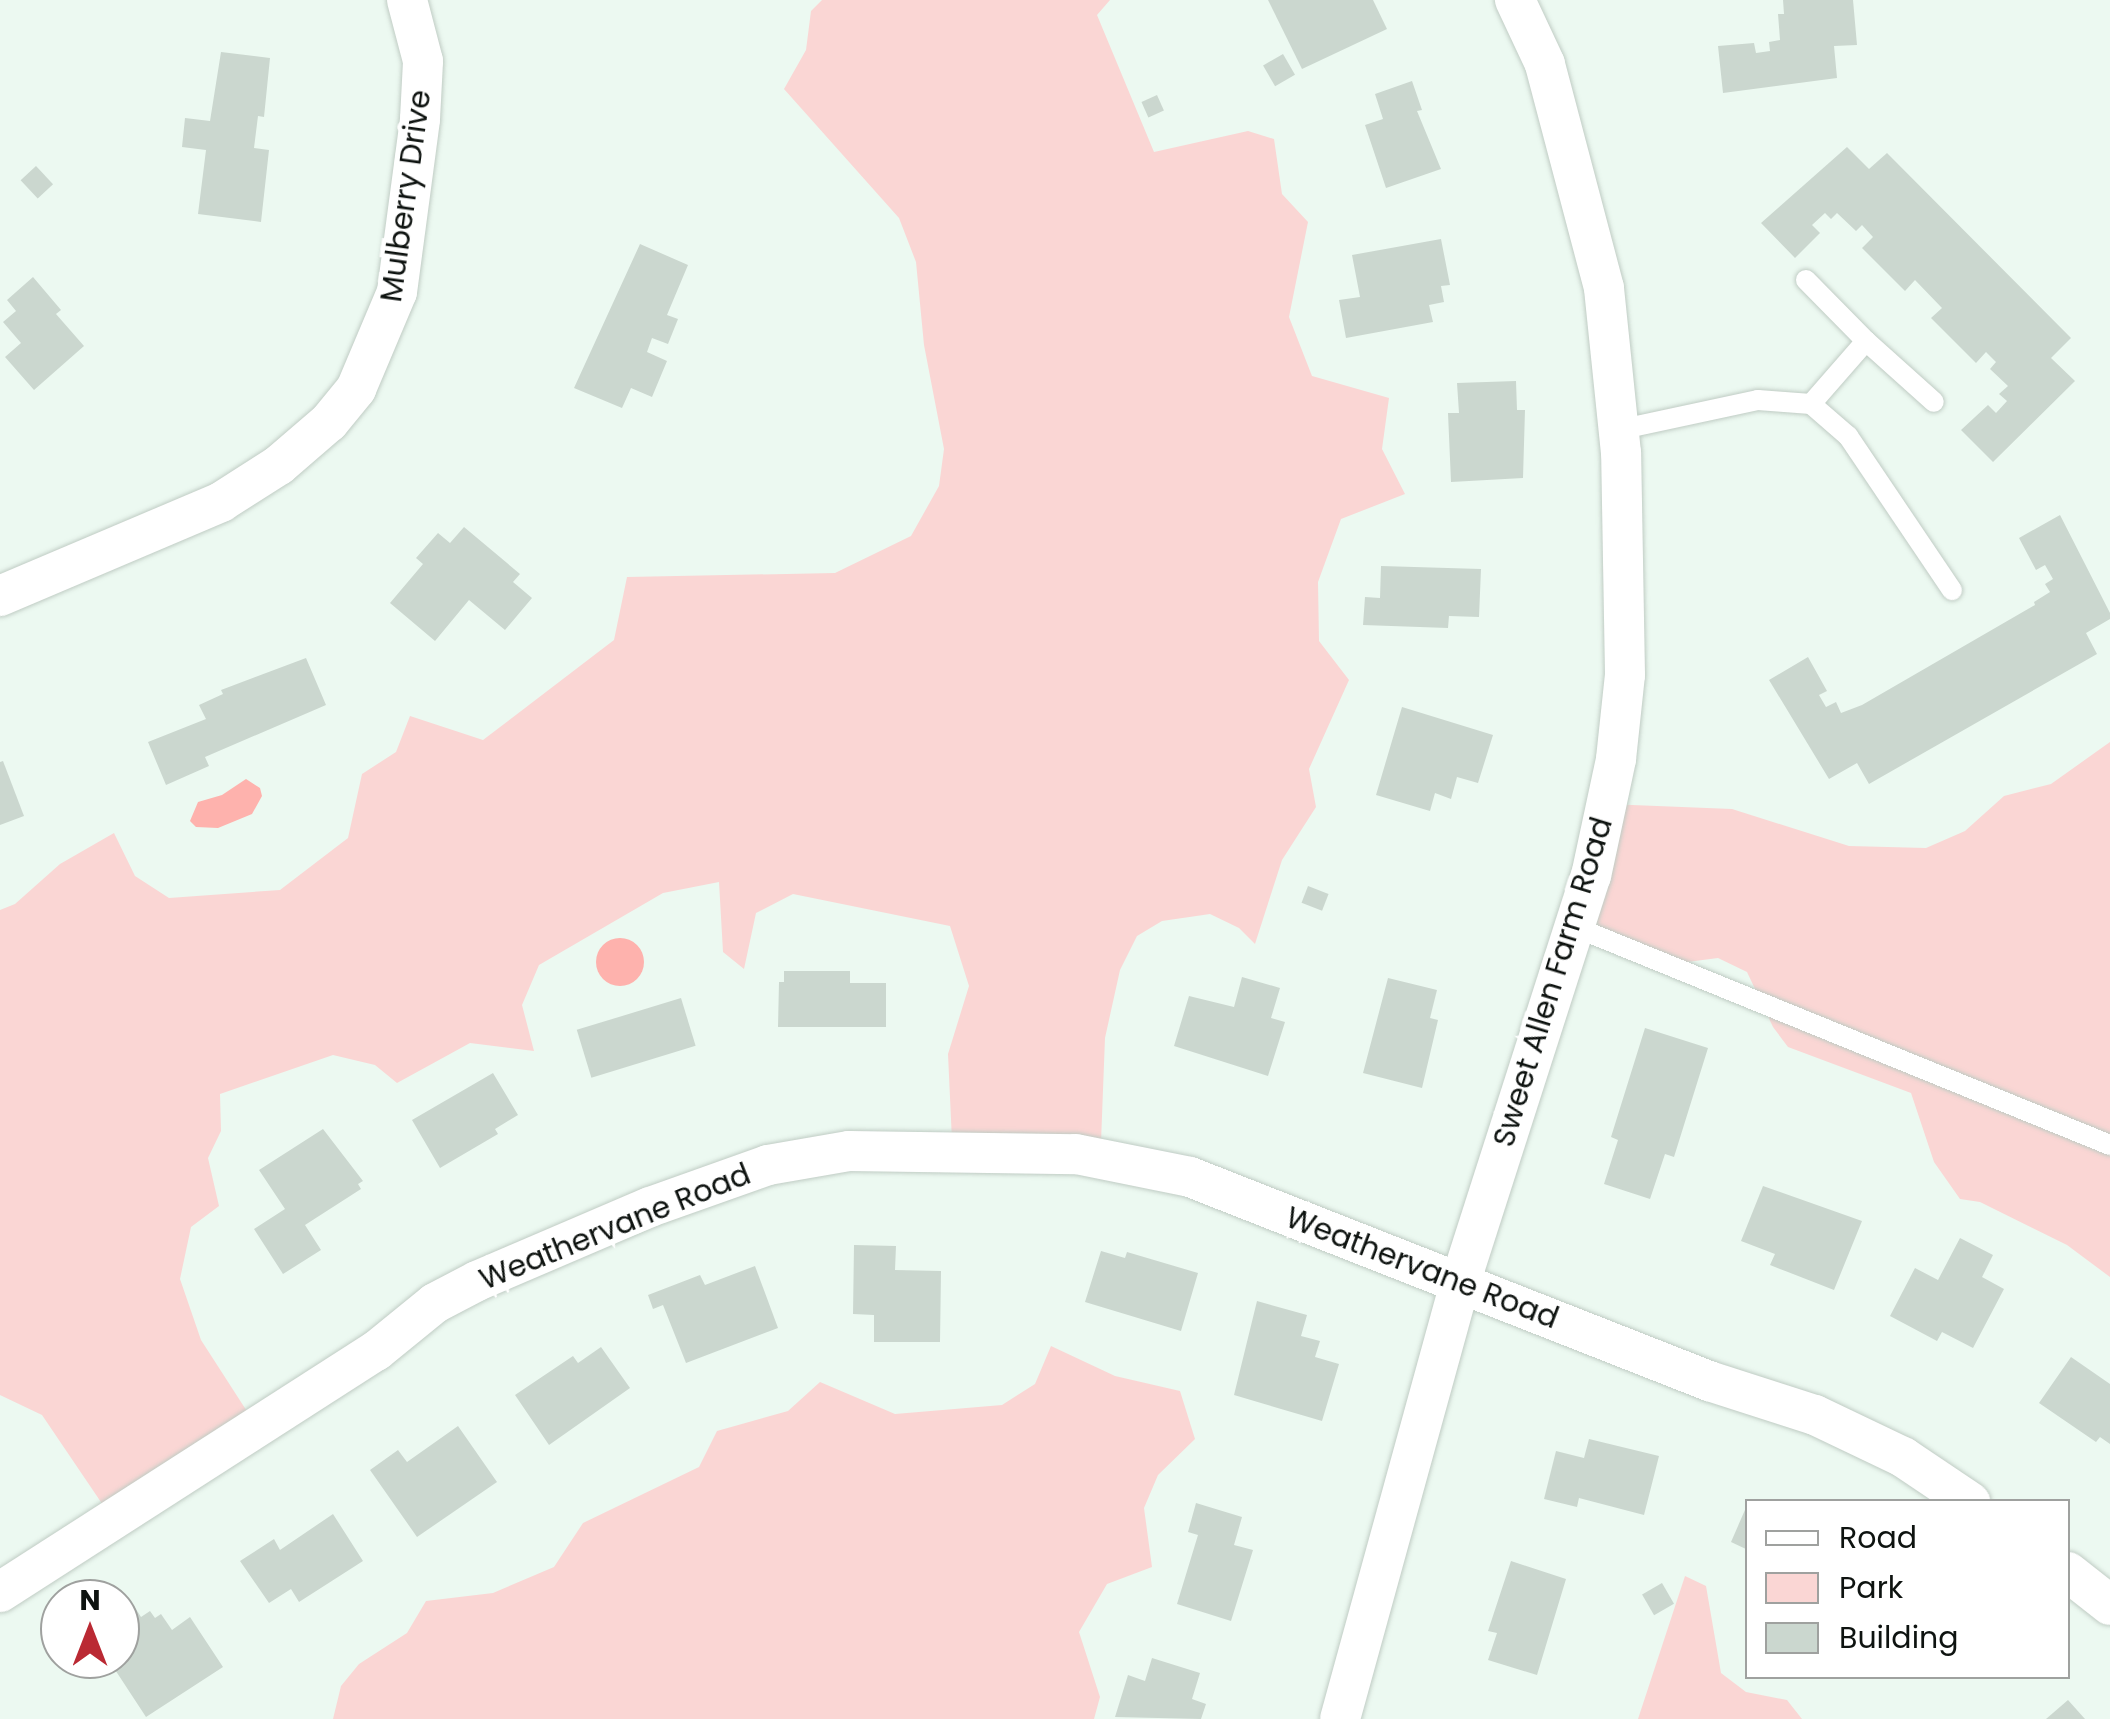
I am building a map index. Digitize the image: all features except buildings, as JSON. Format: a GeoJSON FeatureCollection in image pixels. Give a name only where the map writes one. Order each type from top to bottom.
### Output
{"type":"FeatureCollection","features":[{"type":"Feature","properties":{"kind":"street","name":"Mulberry Drive"},"geometry":{"type":"LineString","coordinates":[[0,596],[220,502],[279,465],[330,422],[356,389],[397,292],[420,119],[424,61],[407,0]]}},
{"type":"Feature","properties":{"kind":"street","name":"Sweet Allen Farm Road"},"geometry":{"type":"LineString","coordinates":[[1340,1719],[1460,1283],[1591,876],[1616,759],[1625,675],[1625,540],[1604,288],[1545,64],[1516,0]]}},
{"type":"Feature","properties":{"kind":"street","name":"Weathervane Road"},"geometry":{"type":"LineString","coordinates":[[0,1592],[376,1350],[435,1303],[650,1207],[768,1165],[849,1151],[1026,1151],[1115,1160],[1190,1177],[1709,1382],[1832,1422],[1903,1457],[1966,1499]]}},
{"type":"Feature","properties":{"kind":"street"},"geometry":{"type":"LineString","coordinates":[[2070,1574],[2110,1605]]}},
{"type":"Feature","properties":{"kind":"lane"},"geometry":{"type":"LineString","coordinates":[[1806,280],[1934,402]]}},
{"type":"Feature","properties":{"kind":"lane"},"geometry":{"type":"LineString","coordinates":[[1811,404],[1866,341]]}},
{"type":"Feature","properties":{"kind":"lane"},"geometry":{"type":"LineString","coordinates":[[1618,430],[1758,400],[1811,404],[1848,436],[1952,590]]}},
{"type":"Feature","properties":{"kind":"lane"},"geometry":{"type":"LineString","coordinates":[[1575,927],[2110,1145]]}},
{"type":"Feature","properties":{"kind":"green space"},"geometry":{"type":"Polygon","coordinates":[[[822,0],[1110,0],[1097,15],[1154,152],[1248,131],[1274,139],[1282,194],[1308,222],[1289,317],[1312,376],[1389,398],[1382,449],[1405,494],[1341,519],[1318,582],[1319,641],[1349,680],[1309,769],[1316,807],[1282,860],[1255,944],[1239,928],[1210,914],[1162,921],[1137,936],[1120,970],[1105,1038],[1101,1142],[952,1141],[948,1054],[969,986],[950,926],[793,894],[756,913],[744,969],[723,952],[719,882],[663,893],[539,965],[522,1005],[534,1051],[470,1043],[397,1083],[375,1065],[333,1055],[220,1094],[221,1131],[208,1158],[219,1206],[191,1227],[180,1279],[201,1340],[250,1416],[107,1511],[42,1415],[0,1395],[0,910],[15,904],[60,864],[114,833],[135,876],[169,898],[280,890],[348,838],[362,774],[396,752],[410,716],[483,740],[614,640],[627,577],[835,573],[911,536],[939,486],[944,449],[924,345],[916,262],[899,218],[784,89],[806,50],[811,11],[822,0]]]}},
{"type":"Feature","properties":{"kind":"green space"},"geometry":{"type":"Polygon","coordinates":[[[2110,742],[2110,1277],[2067,1245],[1980,1202],[1960,1199],[1934,1162],[1911,1093],[1788,1047],[1773,1027],[1747,972],[1718,958],[1664,965],[1573,932],[1607,804],[1732,809],[1849,846],[1926,848],[1965,831],[2004,796],[2051,784],[2110,742]]]}},
{"type":"Feature","properties":{"kind":"green space"},"geometry":{"type":"Polygon","coordinates":[[[1051,1346],[1115,1376],[1180,1391],[1195,1439],[1158,1475],[1144,1508],[1152,1567],[1107,1584],[1079,1632],[1100,1697],[1094,1719],[333,1719],[341,1686],[359,1664],[407,1633],[426,1601],[493,1593],[554,1567],[583,1523],[699,1467],[717,1431],[788,1411],[820,1382],[895,1414],[1002,1405],[1035,1384],[1051,1346]]]}},
{"type":"Feature","properties":{"kind":"green space"},"geometry":{"type":"Polygon","coordinates":[[[1685,1576],[1706,1586],[1721,1673],[1746,1692],[1787,1700],[1802,1719],[1638,1719],[1685,1576]]]}},
{"type":"Feature","properties":{"kind":"shaded area"},"geometry":{"type":"Polygon","coordinates":[[[246,779],[260,788],[262,796],[252,814],[218,828],[196,827],[190,821],[198,802],[222,795],[246,779]]]}},
{"type":"Feature","properties":{"kind":"shaded area"},"geometry":{"type":"Polygon","coordinates":[[[620,938],[637,945],[644,962],[637,979],[620,986],[603,979],[596,962],[603,945],[620,938]]]}}]}
